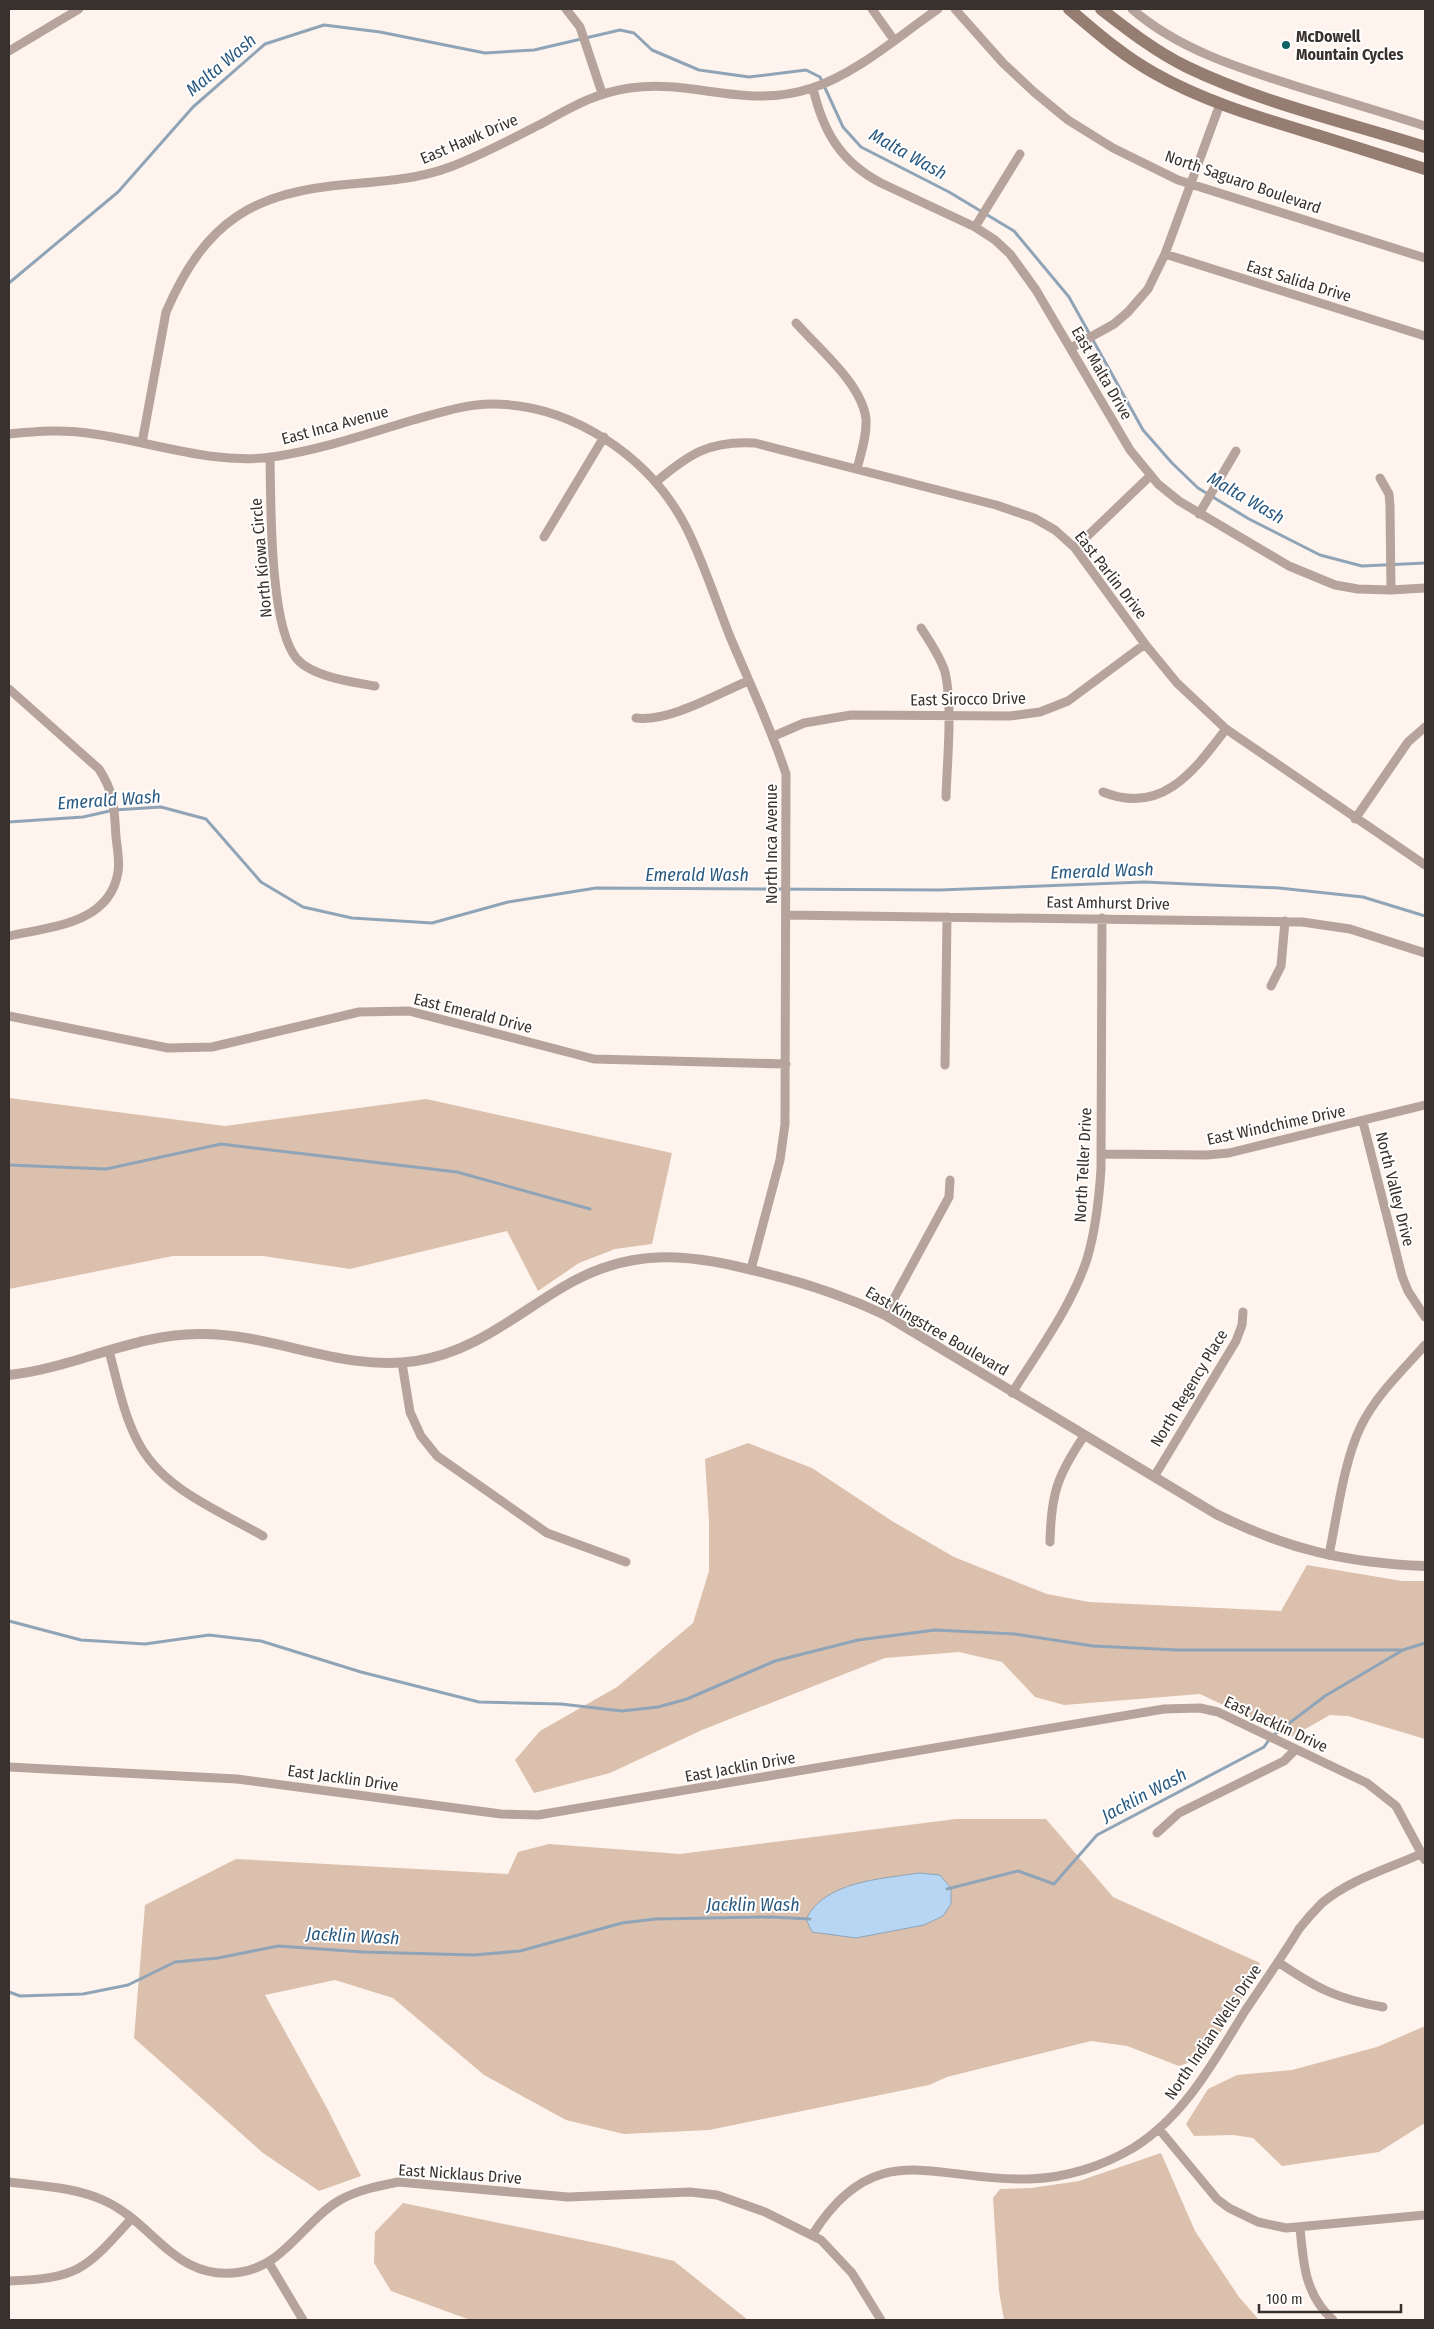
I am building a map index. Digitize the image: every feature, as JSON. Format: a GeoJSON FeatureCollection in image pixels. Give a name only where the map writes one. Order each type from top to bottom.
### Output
{"type":"FeatureCollection","features":[{"type":"Feature","properties":{"kind":"main road"},"geometry":{"type":"LineString","coordinates":[[1069,9],[1152,72],[1220,104],[1425,169]]}},
{"type":"Feature","properties":{"kind":"main road"},"geometry":{"type":"LineString","coordinates":[[1101,9],[1142,40],[1178,62],[1237,88],[1425,147]]}},
{"type":"Feature","properties":{"kind":"street"},"geometry":{"type":"LineString","coordinates":[[9,51],[79,9]]}},
{"type":"Feature","properties":{"kind":"street"},"geometry":{"type":"LineString","coordinates":[[566,9],[580,27],[602,93]]}},
{"type":"Feature","properties":{"kind":"street"},"geometry":{"type":"LineString","coordinates":[[872,9],[894,40]]}},
{"type":"Feature","properties":{"kind":"street","name":"East Hawk Drive"},"geometry":{"type":"LineString","coordinates":[[142,443],[166,312],[183,276],[200,252],[235,216],[261,202],[300,190],[408,179],[439,171],[492,149],[602,93],[631,88],[663,86],[768,98],[813,88],[849,71],[938,9]]}},
{"type":"Feature","properties":{"kind":"street","name":"North Saguaro Boulevard"},"geometry":{"type":"LineString","coordinates":[[955,9],[1003,63],[1068,120],[1113,148],[1190,184],[1425,258]]}},
{"type":"Feature","properties":{"kind":"street"},"geometry":{"type":"LineString","coordinates":[[1132,9],[1171,37],[1218,59],[1262,75],[1425,126]]}},
{"type":"Feature","properties":{"kind":"street","name":"East Malta Drive"},"geometry":{"type":"LineString","coordinates":[[813,88],[819,114],[829,136],[852,163],[867,176],[881,184],[974,227],[995,240],[1023,270],[1130,450],[1150,476],[1179,501],[1289,566],[1311,576],[1350,587],[1391,590],[1425,588]]}},
{"type":"Feature","properties":{"kind":"street"},"geometry":{"type":"LineString","coordinates":[[1071,348],[1114,324],[1128,312],[1148,289],[1165,254],[1220,104]]}},
{"type":"Feature","properties":{"kind":"street"},"geometry":{"type":"LineString","coordinates":[[974,227],[1020,154]]}},
{"type":"Feature","properties":{"kind":"street","name":"East Salida Drive"},"geometry":{"type":"LineString","coordinates":[[1165,254],[1425,336]]}},
{"type":"Feature","properties":{"kind":"street"},"geometry":{"type":"LineString","coordinates":[[796,323],[850,383],[861,400],[866,429],[857,469]]}},
{"type":"Feature","properties":{"kind":"street","name":"East Inca Avenue"},"geometry":{"type":"LineString","coordinates":[[9,434],[44,430],[92,433],[224,457],[270,457],[316,448],[451,409],[492,404],[529,409],[565,418],[604,437]]}},
{"type":"Feature","properties":{"kind":"street"},"geometry":{"type":"LineString","coordinates":[[544,537],[604,437]]}},
{"type":"Feature","properties":{"kind":"street","name":"North Inca Avenue"},"geometry":{"type":"LineString","coordinates":[[604,437],[656,482],[685,527],[748,681],[774,736],[786,774],[786,1064],[784,1124],[780,1160],[751,1269]]}},
{"type":"Feature","properties":{"kind":"street","name":"East Parlin Drive"},"geometry":{"type":"LineString","coordinates":[[656,482],[683,459],[716,445],[737,442],[755,443],[996,505],[1034,518],[1055,530],[1075,548],[1145,644],[1177,683],[1226,729],[1355,819],[1425,865]]}},
{"type":"Feature","properties":{"kind":"street"},"geometry":{"type":"LineString","coordinates":[[1200,514],[1236,451]]}},
{"type":"Feature","properties":{"kind":"street","name":"North Kiowa Circle"},"geometry":{"type":"LineString","coordinates":[[270,457],[271,535],[279,612],[288,646],[298,660],[311,670],[343,681],[375,686]]}},
{"type":"Feature","properties":{"kind":"street"},"geometry":{"type":"LineString","coordinates":[[1075,548],[1150,476]]}},
{"type":"Feature","properties":{"kind":"street"},"geometry":{"type":"LineString","coordinates":[[1380,478],[1388,494],[1390,506],[1391,590]]}},
{"type":"Feature","properties":{"kind":"street"},"geometry":{"type":"LineString","coordinates":[[921,628],[933,646],[944,672],[947,716],[946,797]]}},
{"type":"Feature","properties":{"kind":"street","name":"East Sirocco Drive"},"geometry":{"type":"LineString","coordinates":[[774,736],[804,723],[837,717],[1023,715],[1055,707],[1081,692],[1145,644]]}},
{"type":"Feature","properties":{"kind":"street"},"geometry":{"type":"LineString","coordinates":[[636,718],[656,718],[748,681]]}},
{"type":"Feature","properties":{"kind":"street"},"geometry":{"type":"LineString","coordinates":[[9,689],[99,769],[108,783],[113,796],[119,870],[116,882],[104,901],[95,911],[82,919],[9,936]]}},
{"type":"Feature","properties":{"kind":"street"},"geometry":{"type":"LineString","coordinates":[[1355,819],[1408,742],[1425,727]]}},
{"type":"Feature","properties":{"kind":"street"},"geometry":{"type":"LineString","coordinates":[[1103,792],[1115,797],[1142,799],[1166,792],[1185,779],[1226,729]]}},
{"type":"Feature","properties":{"kind":"street","name":"East Amhurst Drive"},"geometry":{"type":"LineString","coordinates":[[786,915],[1285,921],[1350,929],[1425,953]]}},
{"type":"Feature","properties":{"kind":"street"},"geometry":{"type":"LineString","coordinates":[[945,1065],[947,917]]}},
{"type":"Feature","properties":{"kind":"street","name":"North Teller Drive"},"geometry":{"type":"LineString","coordinates":[[1012,1392],[1069,1301],[1086,1260],[1098,1209],[1101,1154],[1102,918]]}},
{"type":"Feature","properties":{"kind":"street"},"geometry":{"type":"LineString","coordinates":[[1271,986],[1281,966],[1285,921]]}},
{"type":"Feature","properties":{"kind":"street","name":"East Emerald Drive"},"geometry":{"type":"LineString","coordinates":[[9,1016],[168,1048],[212,1047],[359,1012],[409,1011],[594,1059],[786,1064]]}},
{"type":"Feature","properties":{"kind":"street","name":"East Windchime Drive"},"geometry":{"type":"LineString","coordinates":[[1101,1154],[1230,1153],[1425,1105]]}},
{"type":"Feature","properties":{"kind":"street","name":"North Valley Drive"},"geometry":{"type":"LineString","coordinates":[[1362,1122],[1402,1276],[1408,1291],[1425,1317]]}},
{"type":"Feature","properties":{"kind":"street"},"geometry":{"type":"LineString","coordinates":[[885,1315],[945,1205],[949,1196],[950,1180]]}},
{"type":"Feature","properties":{"kind":"street","name":"East Kingstree Boulevard"},"geometry":{"type":"LineString","coordinates":[[9,1375],[55,1367],[167,1336],[215,1334],[244,1338],[351,1361],[402,1363],[431,1359],[469,1346],[509,1323],[564,1286],[593,1272],[621,1263],[657,1257],[685,1256],[720,1261],[832,1292],[885,1315],[1084,1436],[1239,1525],[1286,1544],[1329,1555],[1365,1562],[1425,1566]]}},
{"type":"Feature","properties":{"kind":"street","name":"North Regency Place"},"geometry":{"type":"LineString","coordinates":[[1154,1477],[1236,1341],[1242,1326],[1243,1312]]}},
{"type":"Feature","properties":{"kind":"street"},"geometry":{"type":"LineString","coordinates":[[1329,1555],[1350,1455],[1361,1425],[1376,1400],[1425,1345]]}},
{"type":"Feature","properties":{"kind":"street"},"geometry":{"type":"LineString","coordinates":[[109,1351],[136,1438],[152,1463],[183,1491],[263,1536]]}},
{"type":"Feature","properties":{"kind":"street"},"geometry":{"type":"LineString","coordinates":[[402,1363],[410,1412],[421,1436],[437,1456],[547,1533],[626,1562]]}},
{"type":"Feature","properties":{"kind":"street"},"geometry":{"type":"LineString","coordinates":[[1050,1542],[1051,1505],[1056,1482],[1084,1436]]}},
{"type":"Feature","properties":{"kind":"street","name":"East Jacklin Drive"},"geometry":{"type":"LineString","coordinates":[[9,1767],[237,1779],[516,1815],[557,1813],[1174,1708],[1200,1708],[1218,1712],[1368,1783],[1396,1806],[1424,1855]]}},
{"type":"Feature","properties":{"kind":"street"},"geometry":{"type":"LineString","coordinates":[[1157,1832],[1179,1813],[1284,1761],[1296,1749]]}},
{"type":"Feature","properties":{"kind":"street","name":"North Indian Wells Drive"},"geometry":{"type":"LineString","coordinates":[[813,2234],[831,2207],[845,2194],[870,2178],[883,2173],[911,2169],[1008,2179],[1046,2178],[1081,2171],[1133,2148],[1173,2116],[1202,2079],[1299,1929],[1331,1896],[1364,1876],[1424,1855]]}},
{"type":"Feature","properties":{"kind":"street"},"geometry":{"type":"LineString","coordinates":[[1278,1962],[1321,1990],[1336,1997],[1383,2007]]}},
{"type":"Feature","properties":{"kind":"street"},"geometry":{"type":"LineString","coordinates":[[1159,2129],[1217,2199],[1229,2208],[1265,2224],[1286,2228],[1425,2215]]}},
{"type":"Feature","properties":{"kind":"street","name":"East Nicklaus Drive"},"geometry":{"type":"LineString","coordinates":[[9,2182],[92,2195],[114,2205],[166,2251],[198,2269],[213,2273],[241,2272],[269,2263],[340,2200],[375,2187],[398,2182],[568,2197],[706,2192],[734,2200],[813,2234],[852,2273],[882,2320]]}},
{"type":"Feature","properties":{"kind":"street"},"geometry":{"type":"LineString","coordinates":[[9,2281],[51,2278],[80,2269],[96,2257],[132,2219]]}},
{"type":"Feature","properties":{"kind":"street"},"geometry":{"type":"LineString","coordinates":[[1300,2227],[1306,2280],[1320,2306],[1333,2320]]}},
{"type":"Feature","properties":{"kind":"street"},"geometry":{"type":"LineString","coordinates":[[269,2263],[303,2320]]}},
{"type":"Feature","properties":{"kind":"shaded area"},"geometry":{"type":"Polygon","coordinates":[[[9,1098],[225,1126],[426,1099],[672,1153],[652,1244],[615,1249],[579,1263],[538,1291],[507,1231],[350,1269],[263,1256],[173,1256],[9,1289],[9,1098]]]}},
{"type":"Feature","properties":{"kind":"shaded area"},"geometry":{"type":"Polygon","coordinates":[[[748,1443],[812,1468],[892,1521],[954,1557],[1047,1594],[1089,1602],[1281,1611],[1307,1565],[1402,1581],[1425,1581],[1425,1739],[1348,1716],[1330,1715],[1291,1737],[1200,1694],[1064,1705],[1035,1697],[1002,1662],[959,1652],[885,1658],[702,1730],[610,1773],[534,1793],[515,1760],[540,1731],[617,1687],[693,1623],[709,1571],[709,1521],[705,1459],[748,1443]]]}},
{"type":"Feature","properties":{"kind":"shaded area"},"geometry":{"type":"Polygon","coordinates":[[[956,1819],[1046,1819],[1113,1897],[1260,1963],[1252,1982],[1205,2057],[1179,2066],[1127,2046],[1091,2041],[947,2077],[929,2085],[709,2130],[624,2134],[566,2120],[484,2075],[393,1998],[335,1980],[265,1995],[327,2108],[361,2176],[319,2191],[263,2153],[134,2038],[145,1905],[236,1859],[508,1874],[518,1852],[549,1844],[680,1854],[956,1819]]]}},
{"type":"Feature","properties":{"kind":"shaded area"},"geometry":{"type":"Polygon","coordinates":[[[1425,2026],[1425,2123],[1379,2152],[1282,2166],[1253,2138],[1233,2135],[1194,2136],[1186,2124],[1208,2089],[1237,2075],[1292,2070],[1377,2047],[1425,2026]]]}},
{"type":"Feature","properties":{"kind":"shaded area"},"geometry":{"type":"Polygon","coordinates":[[[1161,2153],[1195,2231],[1239,2297],[1259,2320],[1004,2320],[999,2291],[993,2198],[1000,2189],[1031,2188],[1079,2181],[1161,2153]]]}},
{"type":"Feature","properties":{"kind":"shaded area"},"geometry":{"type":"Polygon","coordinates":[[[403,2203],[674,2261],[748,2320],[470,2320],[391,2291],[374,2263],[375,2232],[403,2203]]]}},
{"type":"Feature","properties":{"kind":"water"},"geometry":{"type":"Polygon","coordinates":[[[919,1873],[940,1875],[951,1888],[951,1904],[943,1916],[924,1925],[856,1938],[812,1932],[806,1919],[815,1906],[840,1889],[872,1880],[919,1873]]]}},
{"type":"Feature","properties":{"kind":"waterway","name":"Malta Wash"},"geometry":{"type":"LineString","coordinates":[[9,283],[118,192],[193,107],[265,44],[324,25],[380,32],[485,53],[534,50],[620,30],[634,33],[652,50],[699,70],[749,77],[806,70],[820,77],[843,127],[861,147],[949,192],[1014,231],[1069,297],[1143,430],[1172,463],[1198,488],[1249,519],[1320,555],[1362,566],[1425,563]]}},
{"type":"Feature","properties":{"kind":"waterway","name":"Emerald Wash"},"geometry":{"type":"LineString","coordinates":[[9,822],[83,817],[114,810],[161,807],[206,819],[261,882],[303,907],[352,918],[432,923],[508,902],[596,888],[940,890],[1144,882],[1279,888],[1363,897],[1425,916]]}},
{"type":"Feature","properties":{"kind":"waterway"},"geometry":{"type":"LineString","coordinates":[[9,1165],[106,1169],[221,1144],[457,1172],[590,1209]]}},
{"type":"Feature","properties":{"kind":"waterway"},"geometry":{"type":"LineString","coordinates":[[9,1621],[81,1640],[145,1644],[209,1635],[261,1641],[361,1672],[479,1702],[561,1704],[622,1711],[658,1707],[687,1699],[775,1661],[858,1640],[935,1630],[1015,1634],[1093,1646],[1178,1650],[1402,1650]]}},
{"type":"Feature","properties":{"kind":"waterway","name":"Jacklin Wash"},"geometry":{"type":"LineString","coordinates":[[947,1889],[1018,1871],[1054,1884],[1097,1835],[1264,1747],[1271,1737],[1325,1696],[1403,1650],[1425,1643]]}},
{"type":"Feature","properties":{"kind":"waterway","name":"Jacklin Wash"},"geometry":{"type":"LineString","coordinates":[[9,1992],[20,1996],[83,1994],[128,1985],[175,1962],[218,1958],[278,1946],[363,1952],[474,1955],[520,1951],[622,1923],[655,1919],[770,1917],[810,1919]]}},
{"type":"Feature","properties":{"kind":"place","name":"McDowell Mountain Cycles"},"geometry":{"type":"Point","coordinates":[1286,45]}}]}
